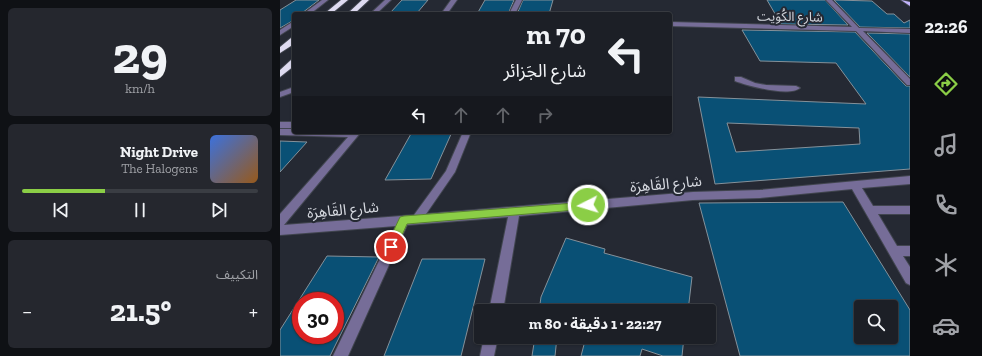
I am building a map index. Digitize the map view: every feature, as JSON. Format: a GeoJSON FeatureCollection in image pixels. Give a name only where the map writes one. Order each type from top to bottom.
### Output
{"type":"FeatureCollection","features":[{"type":"Feature","properties":{"kind":"highway"},"geometry":{"type":"LineString","coordinates":[[330,12],[345,0]]}},
{"type":"Feature","properties":{"kind":"highway"},"geometry":{"type":"LineString","coordinates":[[352,12],[366,0]]}},
{"type":"Feature","properties":{"kind":"highway"},"geometry":{"type":"LineString","coordinates":[[280,51],[292,42]]}},
{"type":"Feature","properties":{"kind":"highway"},"geometry":{"type":"LineString","coordinates":[[280,74],[292,64]]}},
{"type":"Feature","properties":{"kind":"main road"},"geometry":{"type":"LineString","coordinates":[[904,0],[910,4]]}},
{"type":"Feature","properties":{"kind":"street"},"geometry":{"type":"LineString","coordinates":[[309,12],[325,0]]}},
{"type":"Feature","properties":{"kind":"street"},"geometry":{"type":"LineString","coordinates":[[375,12],[388,0]]}},
{"type":"Feature","properties":{"kind":"street"},"geometry":{"type":"LineString","coordinates":[[445,12],[454,0]]}},
{"type":"Feature","properties":{"kind":"street"},"geometry":{"type":"LineString","coordinates":[[513,12],[519,0]]}},
{"type":"Feature","properties":{"kind":"street"},"geometry":{"type":"LineString","coordinates":[[829,0],[910,83]]}},
{"type":"Feature","properties":{"kind":"street"},"geometry":{"type":"LineString","coordinates":[[280,33],[292,24]]}},
{"type":"Feature","properties":{"kind":"street","name":"شارع الكُوَيت"},"geometry":{"type":"LineString","coordinates":[[672,24],[856,28],[910,31]]}},
{"type":"Feature","properties":{"kind":"street"},"geometry":{"type":"LineString","coordinates":[[738,79],[751,86],[770,89],[796,88]]}},
{"type":"Feature","properties":{"kind":"street"},"geometry":{"type":"LineString","coordinates":[[280,94],[292,90]]}},
{"type":"Feature","properties":{"kind":"street"},"geometry":{"type":"LineString","coordinates":[[280,125],[292,125]]}},
{"type":"Feature","properties":{"kind":"street"},"geometry":{"type":"LineString","coordinates":[[280,132],[292,132]]}},
{"type":"Feature","properties":{"kind":"street"},"geometry":{"type":"LineString","coordinates":[[280,222],[356,134]]}},
{"type":"Feature","properties":{"kind":"street"},"geometry":{"type":"LineString","coordinates":[[417,219],[450,172],[467,134]]}},
{"type":"Feature","properties":{"kind":"street","name":"شارع القَاهِرَة"},"geometry":{"type":"LineString","coordinates":[[280,230],[514,212],[693,196],[753,194],[910,180]]}},
{"type":"Feature","properties":{"kind":"street"},"geometry":{"type":"LineString","coordinates":[[855,185],[910,279]]}},
{"type":"Feature","properties":{"kind":"street"},"geometry":{"type":"LineString","coordinates":[[869,210],[910,210]]}},
{"type":"Feature","properties":{"kind":"street"},"geometry":{"type":"LineString","coordinates":[[497,304],[514,212]]}},
{"type":"Feature","properties":{"kind":"street"},"geometry":{"type":"LineString","coordinates":[[340,356],[404,220]]}},
{"type":"Feature","properties":{"kind":"street"},"geometry":{"type":"LineString","coordinates":[[893,251],[910,251]]}},
{"type":"Feature","properties":{"kind":"street"},"geometry":{"type":"LineString","coordinates":[[487,356],[490,344]]}},
{"type":"Feature","properties":{"kind":"building"},"geometry":{"type":"Polygon","coordinates":[[[296,0],[319,0],[303,12],[292,12],[292,21],[280,28],[280,10],[296,0]]]}},
{"type":"Feature","properties":{"kind":"building"},"geometry":{"type":"Polygon","coordinates":[[[402,0],[428,0],[418,12],[391,12],[402,0]]]}},
{"type":"Feature","properties":{"kind":"building"},"geometry":{"type":"Polygon","coordinates":[[[485,0],[514,0],[509,12],[478,12],[485,0]]]}},
{"type":"Feature","properties":{"kind":"building"},"geometry":{"type":"Polygon","coordinates":[[[523,0],[553,0],[550,12],[518,12],[523,0]]]}},
{"type":"Feature","properties":{"kind":"building"},"geometry":{"type":"Polygon","coordinates":[[[767,0],[825,0],[848,25],[781,24],[767,0]]]}},
{"type":"Feature","properties":{"kind":"building"},"geometry":{"type":"Polygon","coordinates":[[[834,0],[872,1],[887,14],[894,14],[904,23],[910,20],[910,28],[860,27],[834,0]]]}},
{"type":"Feature","properties":{"kind":"building"},"geometry":{"type":"Polygon","coordinates":[[[742,30],[855,32],[906,86],[910,86],[910,169],[715,184],[698,97],[866,104],[836,63],[760,61],[742,30]],[[727,123],[736,152],[860,144],[859,128],[727,123]]]}},
{"type":"Feature","properties":{"kind":"building"},"geometry":{"type":"Polygon","coordinates":[[[867,33],[910,34],[910,77],[867,33]]]}},
{"type":"Feature","properties":{"kind":"building"},"geometry":{"type":"Polygon","coordinates":[[[411,134],[451,134],[431,179],[385,180],[411,134]]]}},
{"type":"Feature","properties":{"kind":"building"},"geometry":{"type":"Polygon","coordinates":[[[280,141],[307,142],[280,172],[280,141]]]}},
{"type":"Feature","properties":{"kind":"building"},"geometry":{"type":"Polygon","coordinates":[[[843,202],[910,310],[910,356],[740,356],[699,203],[843,202]]]}},
{"type":"Feature","properties":{"kind":"building"},"geometry":{"type":"Polygon","coordinates":[[[566,238],[605,249],[604,253],[692,277],[689,304],[540,304],[541,297],[566,238]]]}},
{"type":"Feature","properties":{"kind":"building"},"geometry":{"type":"Polygon","coordinates":[[[327,256],[379,257],[344,328],[344,292],[304,292],[327,256]]]}},
{"type":"Feature","properties":{"kind":"building"},"geometry":{"type":"Polygon","coordinates":[[[422,259],[485,259],[461,356],[384,356],[422,259]]]}},
{"type":"Feature","properties":{"kind":"building"},"geometry":{"type":"Polygon","coordinates":[[[292,311],[292,344],[336,344],[330,356],[280,356],[280,330],[292,311]]]}},
{"type":"Feature","properties":{"kind":"building"},"geometry":{"type":"Polygon","coordinates":[[[534,344],[556,344],[555,356],[532,356],[534,344]]]}},
{"type":"Feature","properties":{"kind":"building"},"geometry":{"type":"Polygon","coordinates":[[[584,344],[683,344],[682,356],[663,356],[642,349],[640,356],[581,356],[584,344]]]}},
{"type":"Feature","properties":{"kind":"route"},"geometry":{"type":"LineString","coordinates":[[391,247],[404,220],[588,205]]}}]}
